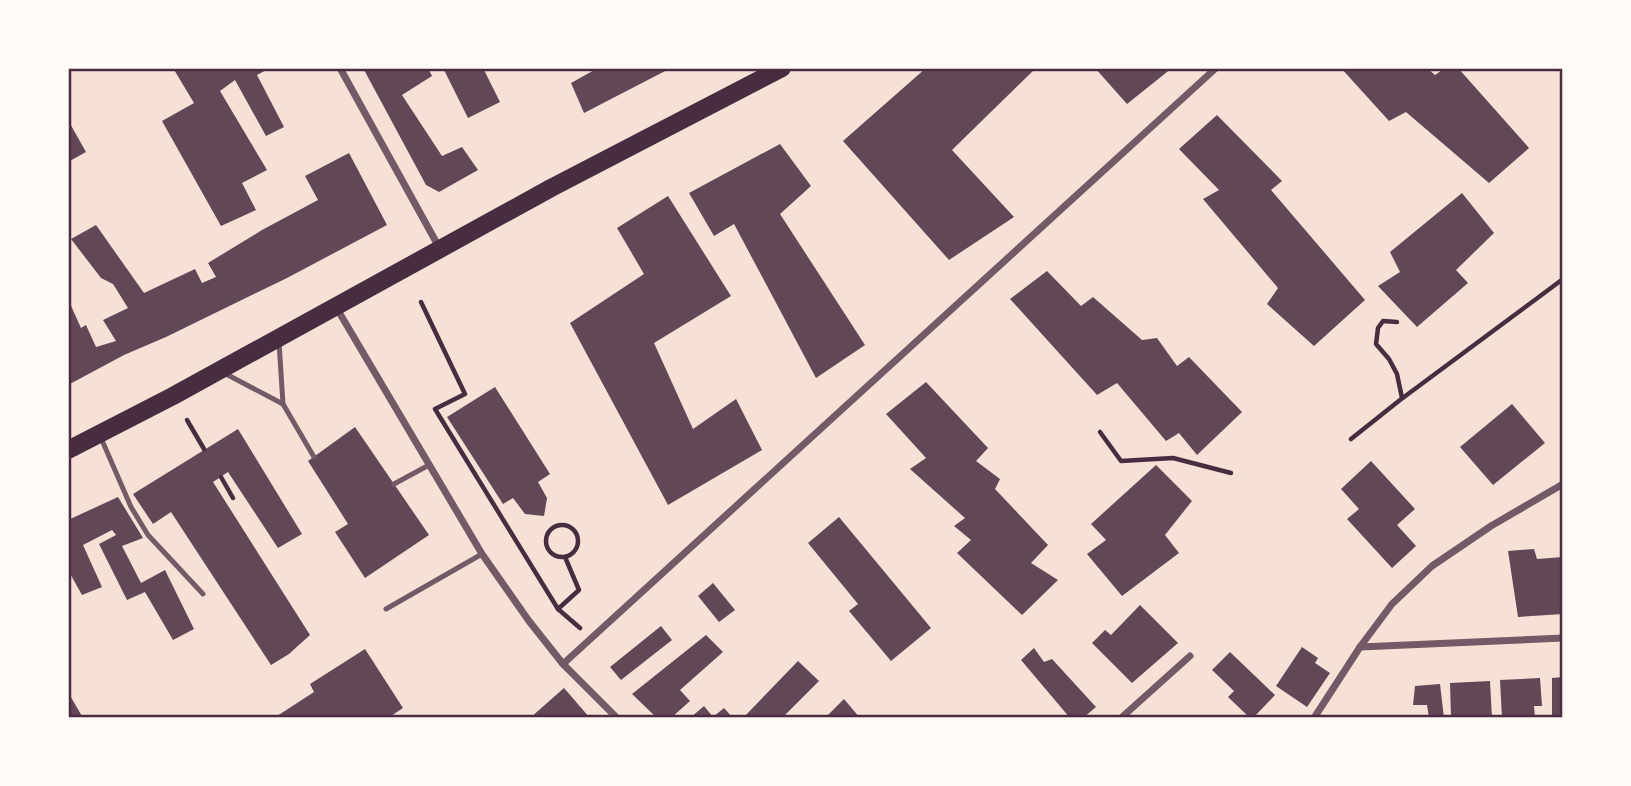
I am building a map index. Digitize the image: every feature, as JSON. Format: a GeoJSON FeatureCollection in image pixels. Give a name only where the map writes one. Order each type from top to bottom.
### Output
{"type":"FeatureCollection","features":[{"type":"Feature","properties":{"kind":"main road"},"geometry":{"type":"LineString","coordinates":[[68,450],[219,371],[551,188],[782,68]]}},
{"type":"Feature","properties":{"kind":"street"},"geometry":{"type":"LineString","coordinates":[[340,68],[441,250]]}},
{"type":"Feature","properties":{"kind":"street"},"geometry":{"type":"LineString","coordinates":[[563,664],[1216,68]]}},
{"type":"Feature","properties":{"kind":"street"},"geometry":{"type":"LineString","coordinates":[[336,307],[482,554],[563,664],[617,718]]}},
{"type":"Feature","properties":{"kind":"street"},"geometry":{"type":"LineString","coordinates":[[1314,718],[1360,647],[1392,604],[1432,566],[1491,526],[1563,484]]}},
{"type":"Feature","properties":{"kind":"street"},"geometry":{"type":"LineString","coordinates":[[1360,647],[1563,638]]}},
{"type":"Feature","properties":{"kind":"street"},"geometry":{"type":"LineString","coordinates":[[1121,718],[1190,656]]}},
{"type":"Feature","properties":{"kind":"lane"},"geometry":{"type":"LineString","coordinates":[[279,338],[283,404],[314,457]]}},
{"type":"Feature","properties":{"kind":"lane"},"geometry":{"type":"LineString","coordinates":[[219,371],[283,404]]}},
{"type":"Feature","properties":{"kind":"lane"},"geometry":{"type":"LineString","coordinates":[[100,435],[131,507],[148,535],[203,594]]}},
{"type":"Feature","properties":{"kind":"lane"},"geometry":{"type":"LineString","coordinates":[[394,484],[429,465]]}},
{"type":"Feature","properties":{"kind":"lane"},"geometry":{"type":"LineString","coordinates":[[386,609],[482,554]]}},
{"type":"Feature","properties":{"kind":"path"},"geometry":{"type":"LineString","coordinates":[[1351,439],[1563,279]]}},
{"type":"Feature","properties":{"kind":"path"},"geometry":{"type":"LineString","coordinates":[[421,302],[465,394],[435,410],[558,608],[591,638]]}},
{"type":"Feature","properties":{"kind":"path"},"geometry":{"type":"LineString","coordinates":[[1397,322],[1383,321],[1378,328],[1376,344],[1397,374],[1402,399]]}},
{"type":"Feature","properties":{"kind":"path"},"geometry":{"type":"LineString","coordinates":[[187,420],[204,449]]}},
{"type":"Feature","properties":{"kind":"path"},"geometry":{"type":"LineString","coordinates":[[1100,432],[1121,461],[1173,458],[1231,473]]}},
{"type":"Feature","properties":{"kind":"path"},"geometry":{"type":"LineString","coordinates":[[221,477],[233,498]]}},
{"type":"Feature","properties":{"kind":"path"},"geometry":{"type":"LineString","coordinates":[[555,527],[571,528],[577,537],[577,547],[565,557],[551,553],[546,544],[548,534],[555,527]]}},
{"type":"Feature","properties":{"kind":"path"},"geometry":{"type":"LineString","coordinates":[[558,608],[579,590],[565,557]]}},
{"type":"Feature","properties":{"kind":"building"},"geometry":{"type":"Polygon","coordinates":[[[173,68],[270,68],[257,75],[284,127],[266,136],[235,80],[220,91],[267,170],[242,183],[256,210],[221,226],[162,121],[194,103],[173,68]]]}},
{"type":"Feature","properties":{"kind":"building"},"geometry":{"type":"Polygon","coordinates":[[[363,68],[428,68],[432,76],[402,95],[442,156],[462,147],[478,170],[439,192],[426,185],[363,68]]]}},
{"type":"Feature","properties":{"kind":"building"},"geometry":{"type":"Polygon","coordinates":[[[443,68],[483,68],[500,102],[468,118],[443,68]]]}},
{"type":"Feature","properties":{"kind":"building"},"geometry":{"type":"Polygon","coordinates":[[[598,68],[671,68],[584,113],[571,83],[598,68]]]}},
{"type":"Feature","properties":{"kind":"building"},"geometry":{"type":"Polygon","coordinates":[[[926,68],[1036,68],[952,150],[1014,217],[949,260],[843,141],[926,68]]]}},
{"type":"Feature","properties":{"kind":"building"},"geometry":{"type":"Polygon","coordinates":[[[1095,68],[1172,68],[1127,104],[1095,68]]]}},
{"type":"Feature","properties":{"kind":"building"},"geometry":{"type":"Polygon","coordinates":[[[1341,68],[1427,68],[1435,75],[1445,68],[1458,68],[1529,148],[1489,183],[1406,112],[1389,121],[1341,68]]]}},
{"type":"Feature","properties":{"kind":"building"},"geometry":{"type":"Polygon","coordinates":[[[1217,115],[1282,181],[1271,190],[1365,300],[1314,346],[1267,304],[1278,288],[1203,199],[1219,190],[1179,149],[1217,115]]]}},
{"type":"Feature","properties":{"kind":"building"},"geometry":{"type":"Polygon","coordinates":[[[68,120],[86,152],[68,162],[68,120]]]}},
{"type":"Feature","properties":{"kind":"building"},"geometry":{"type":"Polygon","coordinates":[[[780,144],[811,186],[780,214],[865,345],[816,378],[734,224],[714,236],[689,193],[780,144]]]}},
{"type":"Feature","properties":{"kind":"building"},"geometry":{"type":"Polygon","coordinates":[[[349,153],[387,225],[287,278],[124,355],[68,385],[68,299],[81,328],[86,325],[96,347],[116,341],[103,320],[128,308],[113,284],[101,278],[71,239],[96,225],[144,293],[195,269],[202,283],[216,277],[208,263],[318,200],[305,176],[349,153]]]}},
{"type":"Feature","properties":{"kind":"building"},"geometry":{"type":"Polygon","coordinates":[[[1462,193],[1494,233],[1456,270],[1468,283],[1417,327],[1378,286],[1400,272],[1390,252],[1462,193]]]}},
{"type":"Feature","properties":{"kind":"building"},"geometry":{"type":"Polygon","coordinates":[[[668,196],[731,296],[654,343],[693,429],[736,399],[762,450],[668,505],[570,323],[644,274],[617,228],[668,196]]]}},
{"type":"Feature","properties":{"kind":"building"},"geometry":{"type":"Polygon","coordinates":[[[1047,271],[1081,306],[1093,297],[1142,340],[1157,338],[1177,366],[1189,357],[1242,412],[1197,455],[1179,433],[1166,441],[1117,383],[1097,395],[1010,299],[1047,271]]]}},
{"type":"Feature","properties":{"kind":"building"},"geometry":{"type":"Polygon","coordinates":[[[926,382],[988,448],[976,461],[1000,479],[995,489],[1048,545],[1031,563],[1058,580],[1022,615],[957,553],[971,540],[954,526],[965,518],[910,469],[926,458],[886,414],[926,382]]]}},
{"type":"Feature","properties":{"kind":"building"},"geometry":{"type":"Polygon","coordinates":[[[495,387],[550,474],[538,482],[547,498],[544,516],[525,514],[513,498],[503,504],[447,417],[495,387]]]}},
{"type":"Feature","properties":{"kind":"building"},"geometry":{"type":"Polygon","coordinates":[[[1512,404],[1545,443],[1493,485],[1460,447],[1512,404]]]}},
{"type":"Feature","properties":{"kind":"building"},"geometry":{"type":"Polygon","coordinates":[[[355,427],[429,535],[365,578],[335,532],[348,524],[308,461],[355,427]]]}},
{"type":"Feature","properties":{"kind":"building"},"geometry":{"type":"Polygon","coordinates":[[[238,429],[302,534],[278,548],[228,472],[213,482],[310,635],[289,654],[271,665],[171,512],[153,524],[133,494],[238,429]]]}},
{"type":"Feature","properties":{"kind":"building"},"geometry":{"type":"Polygon","coordinates":[[[1371,461],[1415,509],[1397,525],[1416,546],[1392,568],[1347,519],[1359,509],[1341,489],[1371,461]]]}},
{"type":"Feature","properties":{"kind":"building"},"geometry":{"type":"Polygon","coordinates":[[[1156,465],[1192,501],[1165,535],[1179,553],[1122,596],[1087,554],[1106,540],[1091,524],[1156,465]]]}},
{"type":"Feature","properties":{"kind":"building"},"geometry":{"type":"Polygon","coordinates":[[[118,497],[143,538],[122,546],[141,583],[165,570],[194,629],[173,640],[145,592],[127,600],[99,544],[116,535],[112,530],[83,545],[102,587],[82,595],[68,570],[68,520],[118,497]]]}},
{"type":"Feature","properties":{"kind":"building"},"geometry":{"type":"Polygon","coordinates":[[[839,517],[931,628],[891,661],[849,611],[858,604],[808,543],[839,517]]]}},
{"type":"Feature","properties":{"kind":"building"},"geometry":{"type":"Polygon","coordinates":[[[1534,549],[1537,559],[1563,557],[1563,614],[1518,617],[1508,551],[1534,549]]]}},
{"type":"Feature","properties":{"kind":"building"},"geometry":{"type":"Polygon","coordinates":[[[713,583],[735,610],[719,622],[698,596],[713,583]]]}},
{"type":"Feature","properties":{"kind":"building"},"geometry":{"type":"Polygon","coordinates":[[[1140,605],[1178,643],[1132,683],[1092,643],[1105,630],[1111,635],[1140,605]]]}},
{"type":"Feature","properties":{"kind":"building"},"geometry":{"type":"Polygon","coordinates":[[[661,626],[672,640],[621,680],[610,667],[661,626]]]}},
{"type":"Feature","properties":{"kind":"building"},"geometry":{"type":"Polygon","coordinates":[[[706,635],[723,652],[680,690],[690,701],[671,718],[657,718],[632,694],[706,635]]]}},
{"type":"Feature","properties":{"kind":"building"},"geometry":{"type":"Polygon","coordinates":[[[1302,647],[1318,658],[1315,663],[1330,673],[1307,707],[1276,686],[1302,647]]]}},
{"type":"Feature","properties":{"kind":"building"},"geometry":{"type":"Polygon","coordinates":[[[1034,648],[1044,662],[1052,659],[1096,707],[1083,718],[1070,718],[1021,660],[1034,648]]]}},
{"type":"Feature","properties":{"kind":"building"},"geometry":{"type":"Polygon","coordinates":[[[365,649],[403,708],[388,718],[274,718],[314,692],[310,684],[365,649]]]}},
{"type":"Feature","properties":{"kind":"building"},"geometry":{"type":"Polygon","coordinates":[[[1230,652],[1275,695],[1253,718],[1228,697],[1234,691],[1212,670],[1230,652]]]}},
{"type":"Feature","properties":{"kind":"building"},"geometry":{"type":"Polygon","coordinates":[[[798,661],[819,681],[782,718],[743,718],[798,661]]]}},
{"type":"Feature","properties":{"kind":"building"},"geometry":{"type":"Polygon","coordinates":[[[1563,677],[1563,718],[1552,718],[1552,678],[1563,677]]]}},
{"type":"Feature","properties":{"kind":"building"},"geometry":{"type":"Polygon","coordinates":[[[1540,678],[1542,706],[1534,706],[1535,718],[1502,718],[1500,680],[1540,678]]]}},
{"type":"Feature","properties":{"kind":"building"},"geometry":{"type":"Polygon","coordinates":[[[1490,681],[1492,718],[1451,718],[1450,683],[1490,681]]]}},
{"type":"Feature","properties":{"kind":"building"},"geometry":{"type":"Polygon","coordinates":[[[1440,684],[1444,718],[1429,718],[1427,705],[1413,705],[1415,686],[1440,684]]]}},
{"type":"Feature","properties":{"kind":"building"},"geometry":{"type":"Polygon","coordinates":[[[564,688],[590,718],[568,718],[565,715],[562,718],[530,718],[564,688]]]}},
{"type":"Feature","properties":{"kind":"building"},"geometry":{"type":"Polygon","coordinates":[[[68,692],[83,718],[68,718],[68,692]]]}},
{"type":"Feature","properties":{"kind":"building"},"geometry":{"type":"Polygon","coordinates":[[[844,699],[860,718],[825,718],[844,699]]]}},
{"type":"Feature","properties":{"kind":"building"},"geometry":{"type":"Polygon","coordinates":[[[704,706],[713,717],[724,708],[733,718],[690,718],[704,706]]]}}]}
